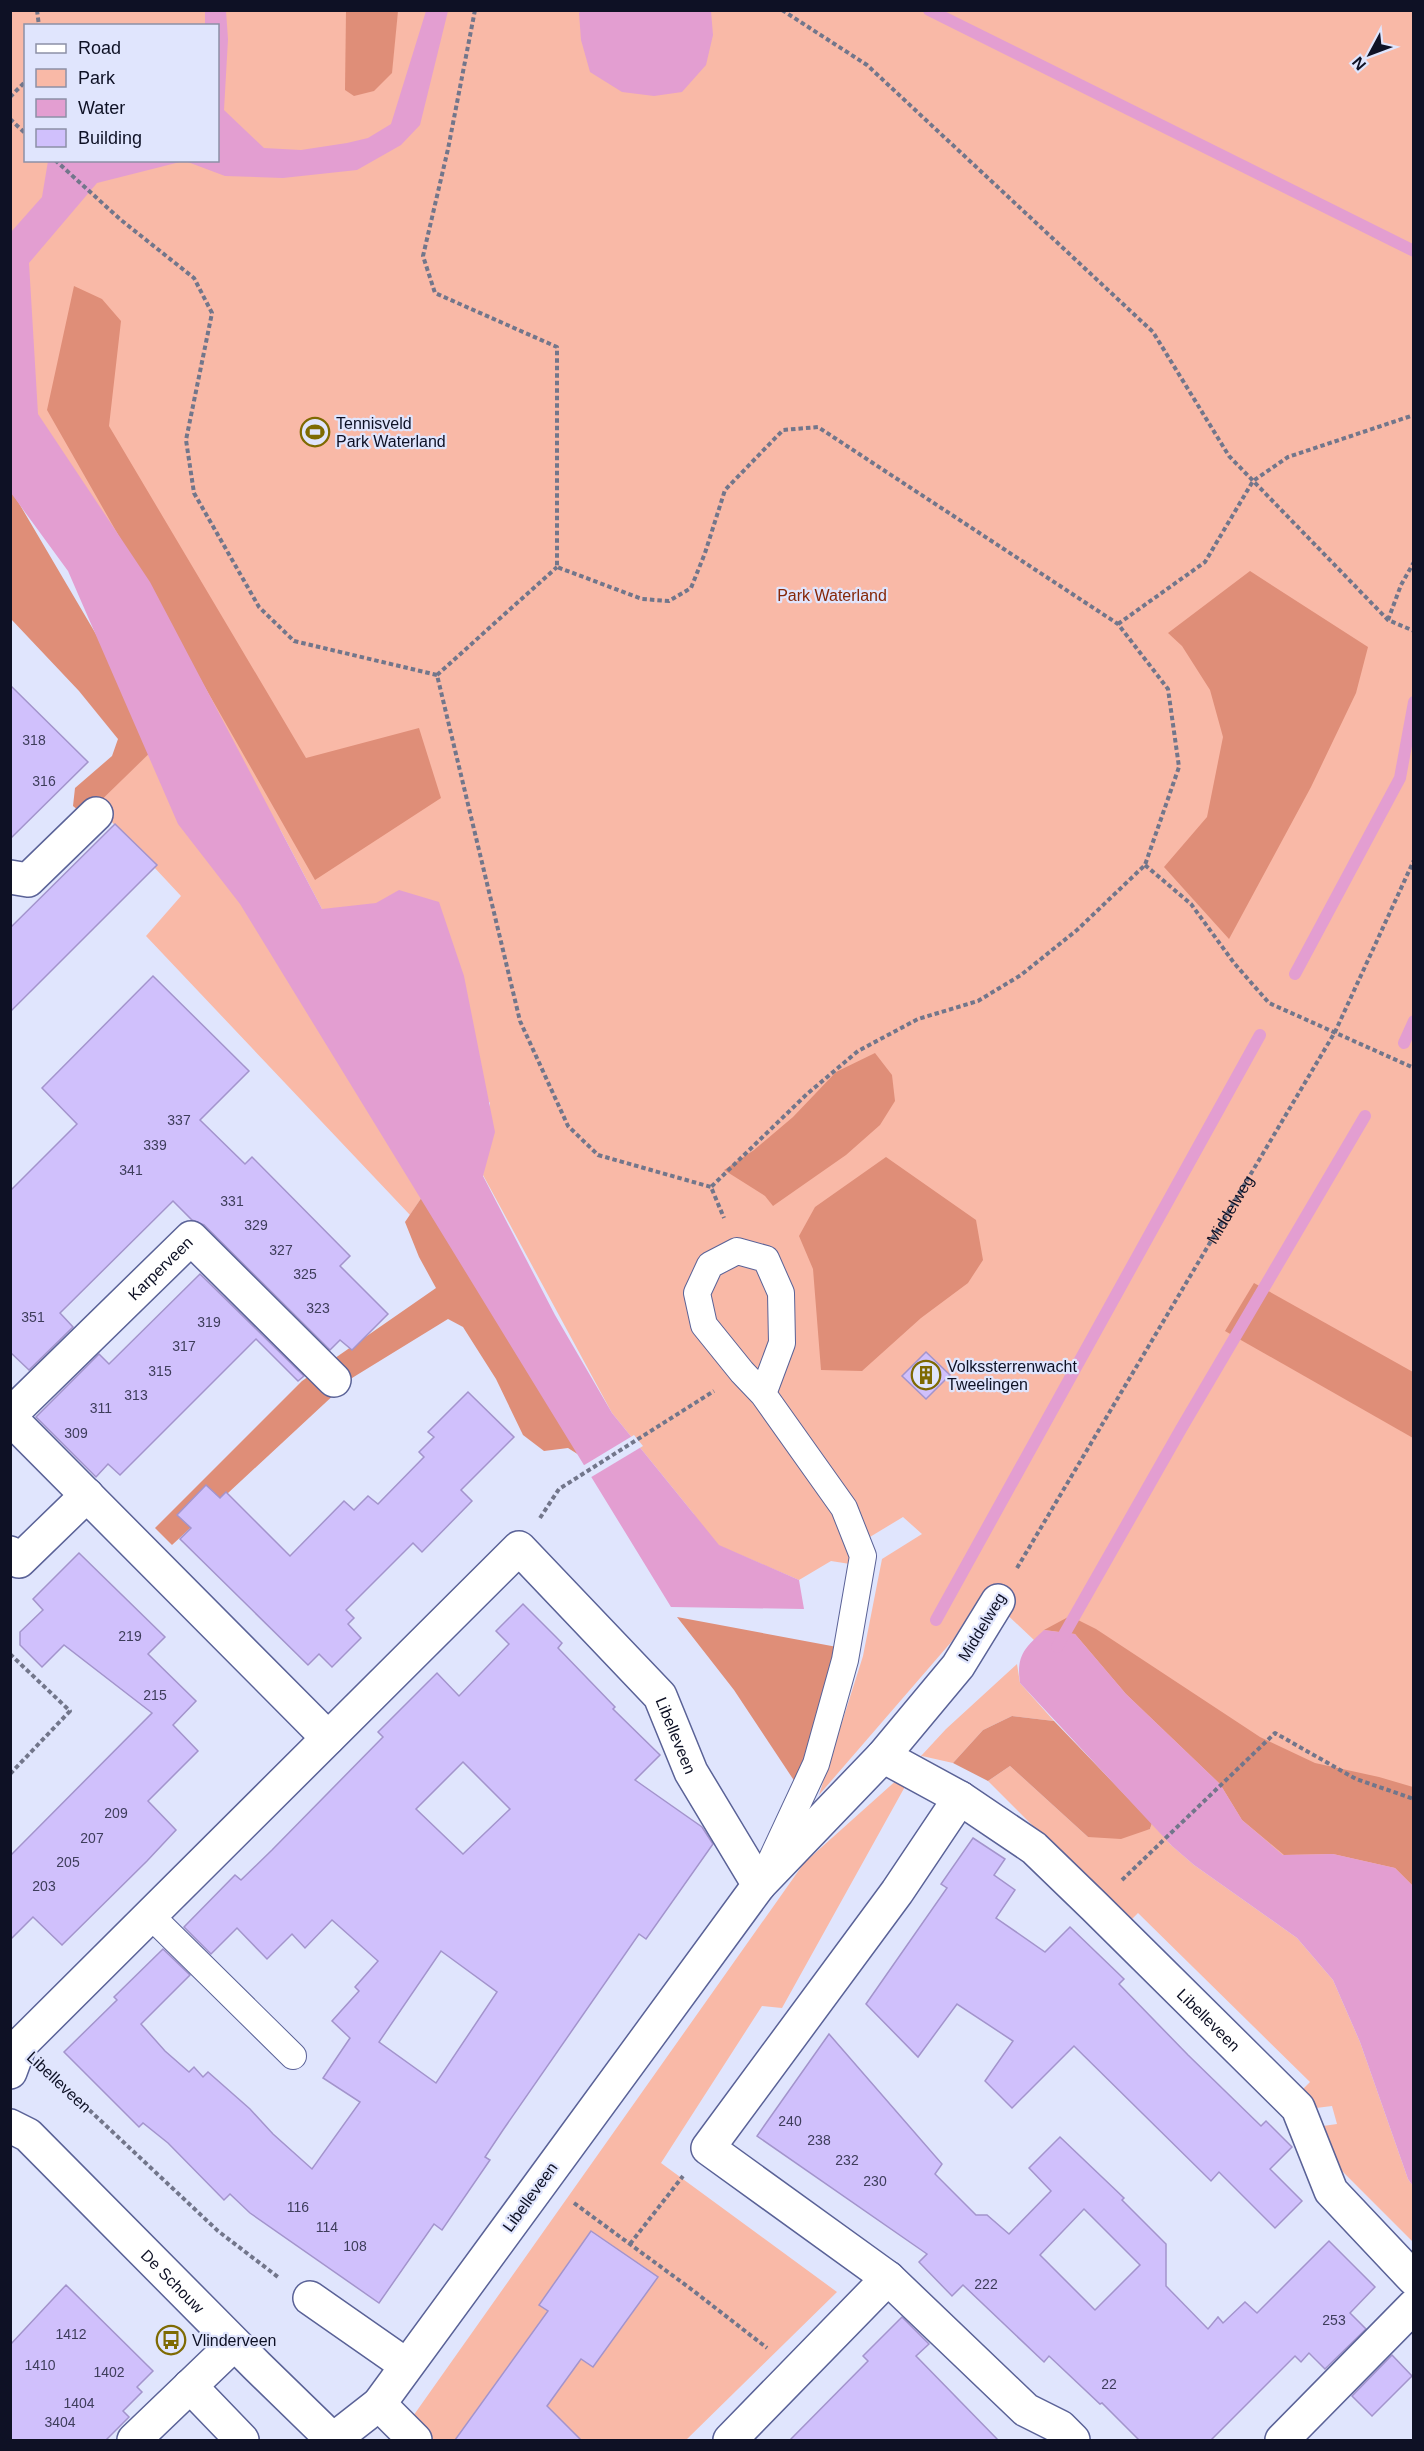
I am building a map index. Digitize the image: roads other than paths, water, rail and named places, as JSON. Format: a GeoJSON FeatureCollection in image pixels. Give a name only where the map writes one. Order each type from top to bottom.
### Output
{"type":"FeatureCollection","features":[{"type":"Feature","properties":{"kind":"street"},"geometry":{"type":"LineString","coordinates":[[10,877],[28,880],[96,814]]}},
{"type":"Feature","properties":{"kind":"street","name":"Karperveen"},"geometry":{"type":"LineString","coordinates":[[328,1738],[10,1416],[191,1238],[334,1380]]}},
{"type":"Feature","properties":{"kind":"street"},"geometry":{"type":"LineString","coordinates":[[10,1553],[19,1561],[87,1496]]}},
{"type":"Feature","properties":{"kind":"street","name":"Libelleveen"},"geometry":{"type":"LineString","coordinates":[[14,2051],[519,1548],[660,1696],[691,1772],[759,1886],[406,2365],[380,2404],[333,2440]]}},
{"type":"Feature","properties":{"kind":"street","name":"Middelweg"},"geometry":{"type":"LineString","coordinates":[[759,1886],[883,1756],[958,1666],[998,1601]]}},
{"type":"Feature","properties":{"kind":"street","name":"Libelleveen"},"geometry":{"type":"LineString","coordinates":[[883,1756],[960,1797],[1034,1848],[1298,2108],[1331,2191],[1413,2279]]}},
{"type":"Feature","properties":{"kind":"street"},"geometry":{"type":"LineString","coordinates":[[960,1797],[897,1892],[708,2148],[888,2278],[1026,2410],[1060,2427],[1073,2440]]}},
{"type":"Feature","properties":{"kind":"street","name":"De Schouw"},"geometry":{"type":"LineString","coordinates":[[10,2126],[27,2135],[234,2344],[333,2440]]}},
{"type":"Feature","properties":{"kind":"street"},"geometry":{"type":"LineString","coordinates":[[730,2440],[888,2278]]}},
{"type":"Feature","properties":{"kind":"street"},"geometry":{"type":"LineString","coordinates":[[310,2298],[406,2365]]}},
{"type":"Feature","properties":{"kind":"street"},"geometry":{"type":"LineString","coordinates":[[1289,2438],[1413,2306]]}},
{"type":"Feature","properties":{"kind":"street"},"geometry":{"type":"LineString","coordinates":[[134,2440],[234,2344]]}},
{"type":"Feature","properties":{"kind":"street"},"geometry":{"type":"LineString","coordinates":[[190,2386],[242,2440]]}},
{"type":"Feature","properties":{"kind":"street"},"geometry":{"type":"LineString","coordinates":[[380,2404],[415,2440]]}},
{"type":"Feature","properties":{"kind":"lane"},"geometry":{"type":"LineString","coordinates":[[759,1886],[816,1764],[845,1660],[863,1556],[844,1508],[763,1394],[704,1325],[697,1293],[710,1265],[737,1251],[766,1259],[781,1293],[782,1343],[763,1394]]}},
{"type":"Feature","properties":{"kind":"lane"},"geometry":{"type":"LineString","coordinates":[[150,1915],[293,2056]]}},
{"type":"Feature","properties":{"kind":"water"},"geometry":{"type":"Polygon","coordinates":[[[205,11],[226,11],[228,39],[224,110],[264,148],[301,150],[368,138],[391,124],[426,11],[448,11],[420,125],[401,145],[357,170],[283,178],[225,176],[188,162],[219,162],[219,24],[205,24],[205,11]]]}},
{"type":"Feature","properties":{"kind":"water"},"geometry":{"type":"Polygon","coordinates":[[[581,11],[711,11],[713,35],[706,65],[682,92],[654,96],[622,92],[590,72],[581,40],[579,13],[581,11]]]}},
{"type":"Feature","properties":{"kind":"water"},"geometry":{"type":"Polygon","coordinates":[[[48,162],[180,162],[97,183],[29,263],[38,414],[150,582],[322,909],[376,903],[399,890],[439,902],[464,976],[495,1132],[483,1176],[555,1315],[612,1413],[719,1545],[799,1580],[804,1609],[671,1607],[240,904],[178,824],[68,571],[11,493],[11,232],[42,197],[48,162]]]}},
{"type":"Feature","properties":{"kind":"water"},"geometry":{"type":"Polygon","coordinates":[[[1044,1630],[1075,1634],[1126,1694],[1220,1784],[1242,1820],[1283,1855],[1333,1854],[1395,1868],[1413,1886],[1413,2186],[1408,2179],[1360,2042],[1333,1980],[1297,1938],[1194,1865],[1172,1846],[1020,1683],[1019,1665],[1023,1653],[1044,1630]]]}},
{"type":"Feature","properties":{"kind":"waterway"},"geometry":{"type":"LineString","coordinates":[[929,10],[1414,251]]}},
{"type":"Feature","properties":{"kind":"waterway"},"geometry":{"type":"LineString","coordinates":[[1295,974],[1400,778],[1414,702]]}},
{"type":"Feature","properties":{"kind":"waterway"},"geometry":{"type":"LineString","coordinates":[[1404,1043],[1414,1021]]}},
{"type":"Feature","properties":{"kind":"waterway"},"geometry":{"type":"LineString","coordinates":[[936,1620],[1260,1035]]}},
{"type":"Feature","properties":{"kind":"waterway"},"geometry":{"type":"LineString","coordinates":[[1057,1647],[1181,1429],[1365,1116]]}},
{"type":"Feature","properties":{"kind":"place","name":"Tennisveld Park Waterland"},"geometry":{"type":"Point","coordinates":[315,432]}},
{"type":"Feature","properties":{"kind":"place","name":"Volkssterrenwacht Tweelingen"},"geometry":{"type":"Point","coordinates":[926,1375]}},
{"type":"Feature","properties":{"kind":"place","name":"Vlinderveen"},"geometry":{"type":"Point","coordinates":[171,2340]}},
{"type":"Feature","properties":{"kind":"park label","name":"Park Waterland"},"geometry":{"type":"Point","coordinates":[832,595]}}]}
